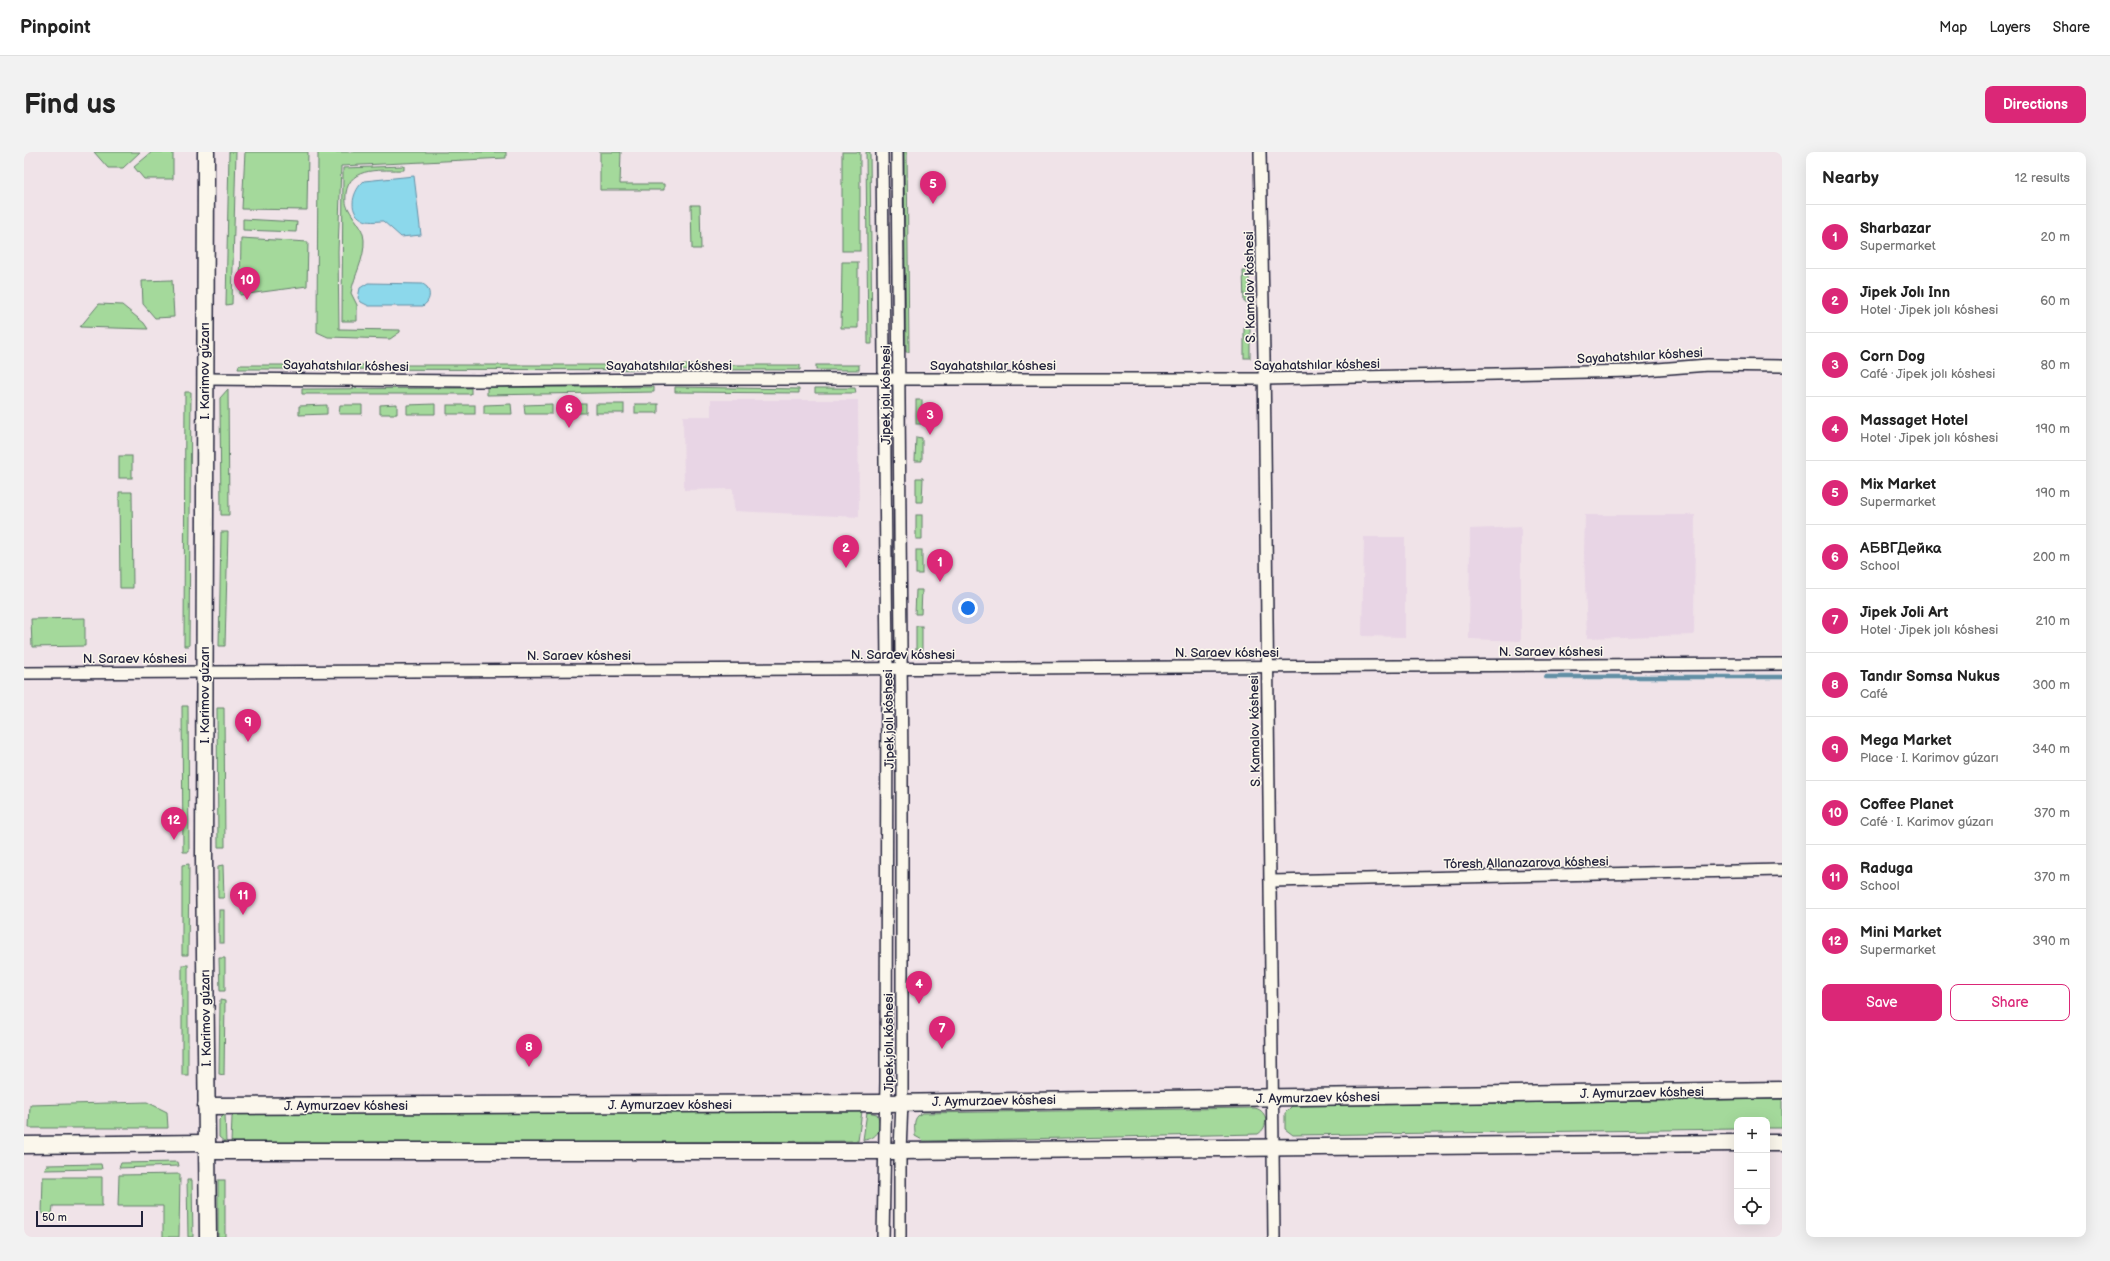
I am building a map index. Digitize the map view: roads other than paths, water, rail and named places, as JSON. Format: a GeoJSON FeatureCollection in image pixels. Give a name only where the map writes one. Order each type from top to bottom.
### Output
{"type":"FeatureCollection","features":[{"type":"Feature","properties":{"kind":"street","name":"I. Karimov gúzarı"},"geometry":{"type":"LineString","coordinates":[[206,152],[204,672],[206,1147],[208,1237]]}},
{"type":"Feature","properties":{"kind":"street","name":"Jipek jolı kóshesi"},"geometry":{"type":"LineString","coordinates":[[882,152],[887,667],[886,1103],[883,1237]]}},
{"type":"Feature","properties":{"kind":"street","name":"Jipek jolı kóshesi"},"geometry":{"type":"LineString","coordinates":[[897,152],[901,667],[902,1102],[900,1151],[900,1237]]}},
{"type":"Feature","properties":{"kind":"street","name":"S. Kamalov kóshesi"},"geometry":{"type":"LineString","coordinates":[[1260,152],[1271,881],[1274,1237]]}},
{"type":"Feature","properties":{"kind":"street","name":"Sayahatshılar kóshesi"},"geometry":{"type":"LineString","coordinates":[[204,379],[477,381],[662,379],[1264,379],[1632,371],[1708,365],[1782,366]]}},
{"type":"Feature","properties":{"kind":"street","name":"N. Saraev kóshesi"},"geometry":{"type":"LineString","coordinates":[[24,673],[887,667],[1782,664]]}},
{"type":"Feature","properties":{"kind":"street","name":"Tóresh Allanazarova kóshesi"},"geometry":{"type":"LineString","coordinates":[[1271,881],[1782,870]]}},
{"type":"Feature","properties":{"kind":"street","name":"J. Aymurzaev kóshesi"},"geometry":{"type":"LineString","coordinates":[[206,1106],[886,1103],[1782,1090]]}},
{"type":"Feature","properties":{"kind":"street"},"geometry":{"type":"LineString","coordinates":[[24,1145],[900,1151],[1274,1149],[1734,1143]]}},
{"type":"Feature","properties":{"kind":"street"},"geometry":{"type":"LineString","coordinates":[[1770,1143],[1782,1143]]}},
{"type":"Feature","properties":{"kind":"water"},"geometry":{"type":"Polygon","coordinates":[[[414,176],[421,235],[401,237],[383,221],[364,220],[354,211],[353,200],[357,190],[364,181],[414,176]]]}},
{"type":"Feature","properties":{"kind":"water"},"geometry":{"type":"Polygon","coordinates":[[[368,283],[423,284],[427,287],[429,297],[423,306],[369,306],[361,302],[358,298],[360,288],[368,283]]]}},
{"type":"Feature","properties":{"kind":"waterway"},"geometry":{"type":"LineString","coordinates":[[1546,677],[1782,677]]}},
{"type":"Feature","properties":{"kind":"place","name":"Mix Market"},"geometry":{"type":"Point","coordinates":[933,204]}},
{"type":"Feature","properties":{"kind":"place","name":"Coffee Planet"},"geometry":{"type":"Point","coordinates":[247,300]}},
{"type":"Feature","properties":{"kind":"place","name":"АБВГДейка"},"geometry":{"type":"Point","coordinates":[569,428]}},
{"type":"Feature","properties":{"kind":"place","name":"Corn Dog"},"geometry":{"type":"Point","coordinates":[930,435]}},
{"type":"Feature","properties":{"kind":"place","name":"Jipek Jolı Inn"},"geometry":{"type":"Point","coordinates":[846,568]}},
{"type":"Feature","properties":{"kind":"place","name":"Sharbazar"},"geometry":{"type":"Point","coordinates":[940,582]}},
{"type":"Feature","properties":{"kind":"place","name":"Mega Market"},"geometry":{"type":"Point","coordinates":[248,742]}},
{"type":"Feature","properties":{"kind":"place","name":"Mini Market"},"geometry":{"type":"Point","coordinates":[174,840]}},
{"type":"Feature","properties":{"kind":"place","name":"Raduga"},"geometry":{"type":"Point","coordinates":[243,915]}},
{"type":"Feature","properties":{"kind":"place","name":"Massaget Hotel"},"geometry":{"type":"Point","coordinates":[919,1004]}},
{"type":"Feature","properties":{"kind":"place","name":"Jipek Joli Art"},"geometry":{"type":"Point","coordinates":[942,1049]}},
{"type":"Feature","properties":{"kind":"place","name":"Tandır Somsa Nukus"},"geometry":{"type":"Point","coordinates":[529,1067]}}]}
